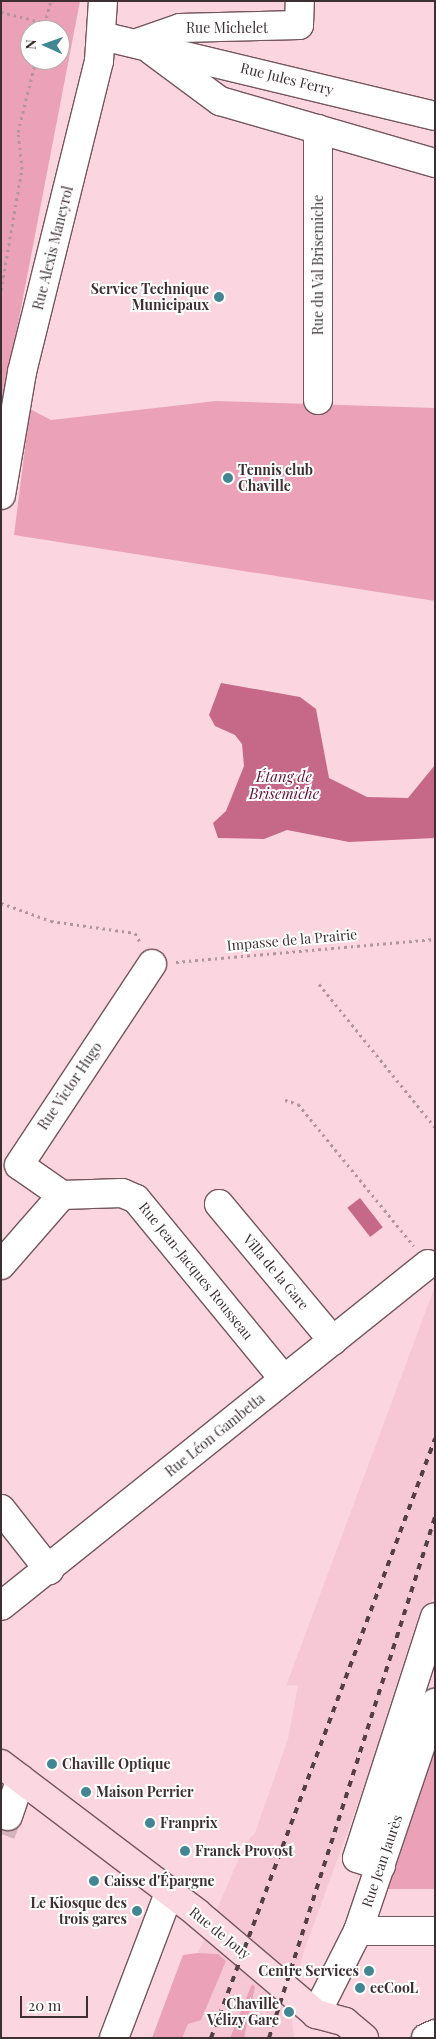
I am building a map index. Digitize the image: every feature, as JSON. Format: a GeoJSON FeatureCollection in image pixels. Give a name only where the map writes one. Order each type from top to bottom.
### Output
{"type":"FeatureCollection","features":[{"type":"Feature","properties":{"kind":"main road","name":"Rue de Jouy"},"geometry":{"type":"LineString","coordinates":[[11,1771],[169,1892],[319,2026],[345,2022],[364,2038]]}},
{"type":"Feature","properties":{"kind":"street","name":"Rue Alexis Maneyrol"},"geometry":{"type":"LineString","coordinates":[[1,495],[22,372],[102,36],[103,1]]}},
{"type":"Feature","properties":{"kind":"street","name":"Rue Michelet"},"geometry":{"type":"LineString","coordinates":[[102,36],[140,42],[180,28],[300,25],[300,1]]}},
{"type":"Feature","properties":{"kind":"street","name":"Rue Jules Ferry"},"geometry":{"type":"LineString","coordinates":[[140,42],[435,116]]}},
{"type":"Feature","properties":{"kind":"street"},"geometry":{"type":"LineString","coordinates":[[140,42],[220,101],[435,163]]}},
{"type":"Feature","properties":{"kind":"street","name":"Rue du Val Brisemiche"},"geometry":{"type":"LineString","coordinates":[[318,129],[318,400]]}},
{"type":"Feature","properties":{"kind":"street","name":"Rue Victor Hugo"},"geometry":{"type":"LineString","coordinates":[[62,1195],[18,1165],[152,964]]}},
{"type":"Feature","properties":{"kind":"street","name":"Rue Jean-Jacques Rousseau"},"geometry":{"type":"LineString","coordinates":[[62,1195],[122,1193],[136,1199],[284,1379]]}},
{"type":"Feature","properties":{"kind":"street"},"geometry":{"type":"LineString","coordinates":[[1,1265],[62,1195]]}},
{"type":"Feature","properties":{"kind":"street","name":"Villa de la Gare"},"geometry":{"type":"LineString","coordinates":[[219,1204],[332,1340]]}},
{"type":"Feature","properties":{"kind":"street","name":"Rue Léon Gambetta"},"geometry":{"type":"LineString","coordinates":[[1,1606],[49,1570],[428,1264]]}},
{"type":"Feature","properties":{"kind":"street"},"geometry":{"type":"LineString","coordinates":[[1,1509],[49,1570]]}},
{"type":"Feature","properties":{"kind":"street"},"geometry":{"type":"LineString","coordinates":[[381,1866],[358,1858],[435,1616]]}},
{"type":"Feature","properties":{"kind":"street","name":"Rue Jean Jaurès"},"geometry":{"type":"LineString","coordinates":[[319,2026],[358,1931],[435,1703]]}},
{"type":"Feature","properties":{"kind":"street"},"geometry":{"type":"LineString","coordinates":[[8,1816],[11,1771]]}},
{"type":"Feature","properties":{"kind":"street"},"geometry":{"type":"LineString","coordinates":[[114,2038],[169,1892]]}},
{"type":"Feature","properties":{"kind":"street"},"geometry":{"type":"LineString","coordinates":[[358,1931],[435,1931]]}},
{"type":"Feature","properties":{"kind":"street"},"geometry":{"type":"LineString","coordinates":[[426,2038],[435,2034]]}},
{"type":"Feature","properties":{"kind":"path"},"geometry":{"type":"LineString","coordinates":[[46,20],[51,1]]}},
{"type":"Feature","properties":{"kind":"path"},"geometry":{"type":"LineString","coordinates":[[1,12],[33,20]]}},
{"type":"Feature","properties":{"kind":"path"},"geometry":{"type":"LineString","coordinates":[[1,290],[22,169],[18,132],[34,70]]}},
{"type":"Feature","properties":{"kind":"path"},"geometry":{"type":"LineString","coordinates":[[1,903],[51,921],[135,933],[152,964]]}},
{"type":"Feature","properties":{"kind":"path","name":"Impasse de la Prairie"},"geometry":{"type":"LineString","coordinates":[[152,964],[435,939]]}},
{"type":"Feature","properties":{"kind":"path"},"geometry":{"type":"LineString","coordinates":[[319,984],[435,1127]]}},
{"type":"Feature","properties":{"kind":"path"},"geometry":{"type":"LineString","coordinates":[[285,1100],[298,1104],[428,1264]]}},
{"type":"Feature","properties":{"kind":"shaded area"},"geometry":{"type":"Polygon","coordinates":[[[1,1],[80,1],[70,53],[70,20],[20,20],[20,70],[67,70],[1,412],[1,1]]]}},
{"type":"Feature","properties":{"kind":"shaded area","name":"Tennis club Chaville"},"geometry":{"type":"Polygon","coordinates":[[[216,401],[435,408],[435,601],[14,535],[30,409],[51,420],[216,401]]]}},
{"type":"Feature","properties":{"kind":"shaded area"},"geometry":{"type":"Polygon","coordinates":[[[435,1286],[435,1592],[304,1951],[290,2002],[294,2038],[161,2038],[246,1842],[255,1833],[288,1739],[298,1685],[286,1686],[435,1286]]]}},
{"type":"Feature","properties":{"kind":"shaded area"},"geometry":{"type":"Polygon","coordinates":[[[435,1744],[435,1889],[384,1889],[435,1744]]]}},
{"type":"Feature","properties":{"kind":"shaded area"},"geometry":{"type":"Polygon","coordinates":[[[197,1953],[218,1954],[226,1961],[201,2020],[188,2024],[182,2038],[152,2038],[183,1955],[197,1953]]]}},
{"type":"Feature","properties":{"kind":"shaded area"},"geometry":{"type":"Polygon","coordinates":[[[252,1984],[255,1987],[244,2038],[230,2038],[252,1984]]]}},
{"type":"Feature","properties":{"kind":"water","name":"Étang de Brisemiche"},"geometry":{"type":"Polygon","coordinates":[[[221,683],[300,697],[316,709],[329,778],[367,797],[408,798],[435,765],[435,838],[349,842],[287,830],[264,839],[218,838],[213,823],[226,811],[244,766],[242,744],[235,735],[215,726],[209,715],[221,683]]]}},
{"type":"Feature","properties":{"kind":"water"},"geometry":{"type":"Polygon","coordinates":[[[360,1198],[383,1227],[370,1237],[347,1208],[360,1198]]]}},
{"type":"Feature","properties":{"kind":"tunnel"},"geometry":{"type":"LineString","coordinates":[[1,1834],[8,1816]]}},
{"type":"Feature","properties":{"kind":"railway"},"geometry":{"type":"LineString","coordinates":[[211,2038],[435,1439]]}},
{"type":"Feature","properties":{"kind":"railway"},"geometry":{"type":"LineString","coordinates":[[269,2038],[435,1517]]}},
{"type":"Feature","properties":{"kind":"place","name":"Service Technique Municipaux"},"geometry":{"type":"Point","coordinates":[219,297]}},
{"type":"Feature","properties":{"kind":"place","name":"Tennis club Chaville"},"geometry":{"type":"Point","coordinates":[228,478]}},
{"type":"Feature","properties":{"kind":"place","name":"Chaville Optique"},"geometry":{"type":"Point","coordinates":[52,1764]}},
{"type":"Feature","properties":{"kind":"place","name":"Maison Perrier"},"geometry":{"type":"Point","coordinates":[86,1792]}},
{"type":"Feature","properties":{"kind":"place","name":"Franprix"},"geometry":{"type":"Point","coordinates":[150,1823]}},
{"type":"Feature","properties":{"kind":"place","name":"Franck Provost"},"geometry":{"type":"Point","coordinates":[185,1851]}},
{"type":"Feature","properties":{"kind":"place","name":"Caisse d'Épargne"},"geometry":{"type":"Point","coordinates":[94,1881]}},
{"type":"Feature","properties":{"kind":"place","name":"Le Kiosque des trois gares"},"geometry":{"type":"Point","coordinates":[137,1911]}},
{"type":"Feature","properties":{"kind":"place","name":"Centre Services"},"geometry":{"type":"Point","coordinates":[369,1971]}},
{"type":"Feature","properties":{"kind":"place","name":"eeCooL"},"geometry":{"type":"Point","coordinates":[360,1988]}},
{"type":"Feature","properties":{"kind":"place","name":"Chaville Vélizy Gare"},"geometry":{"type":"Point","coordinates":[289,2012]}}]}
